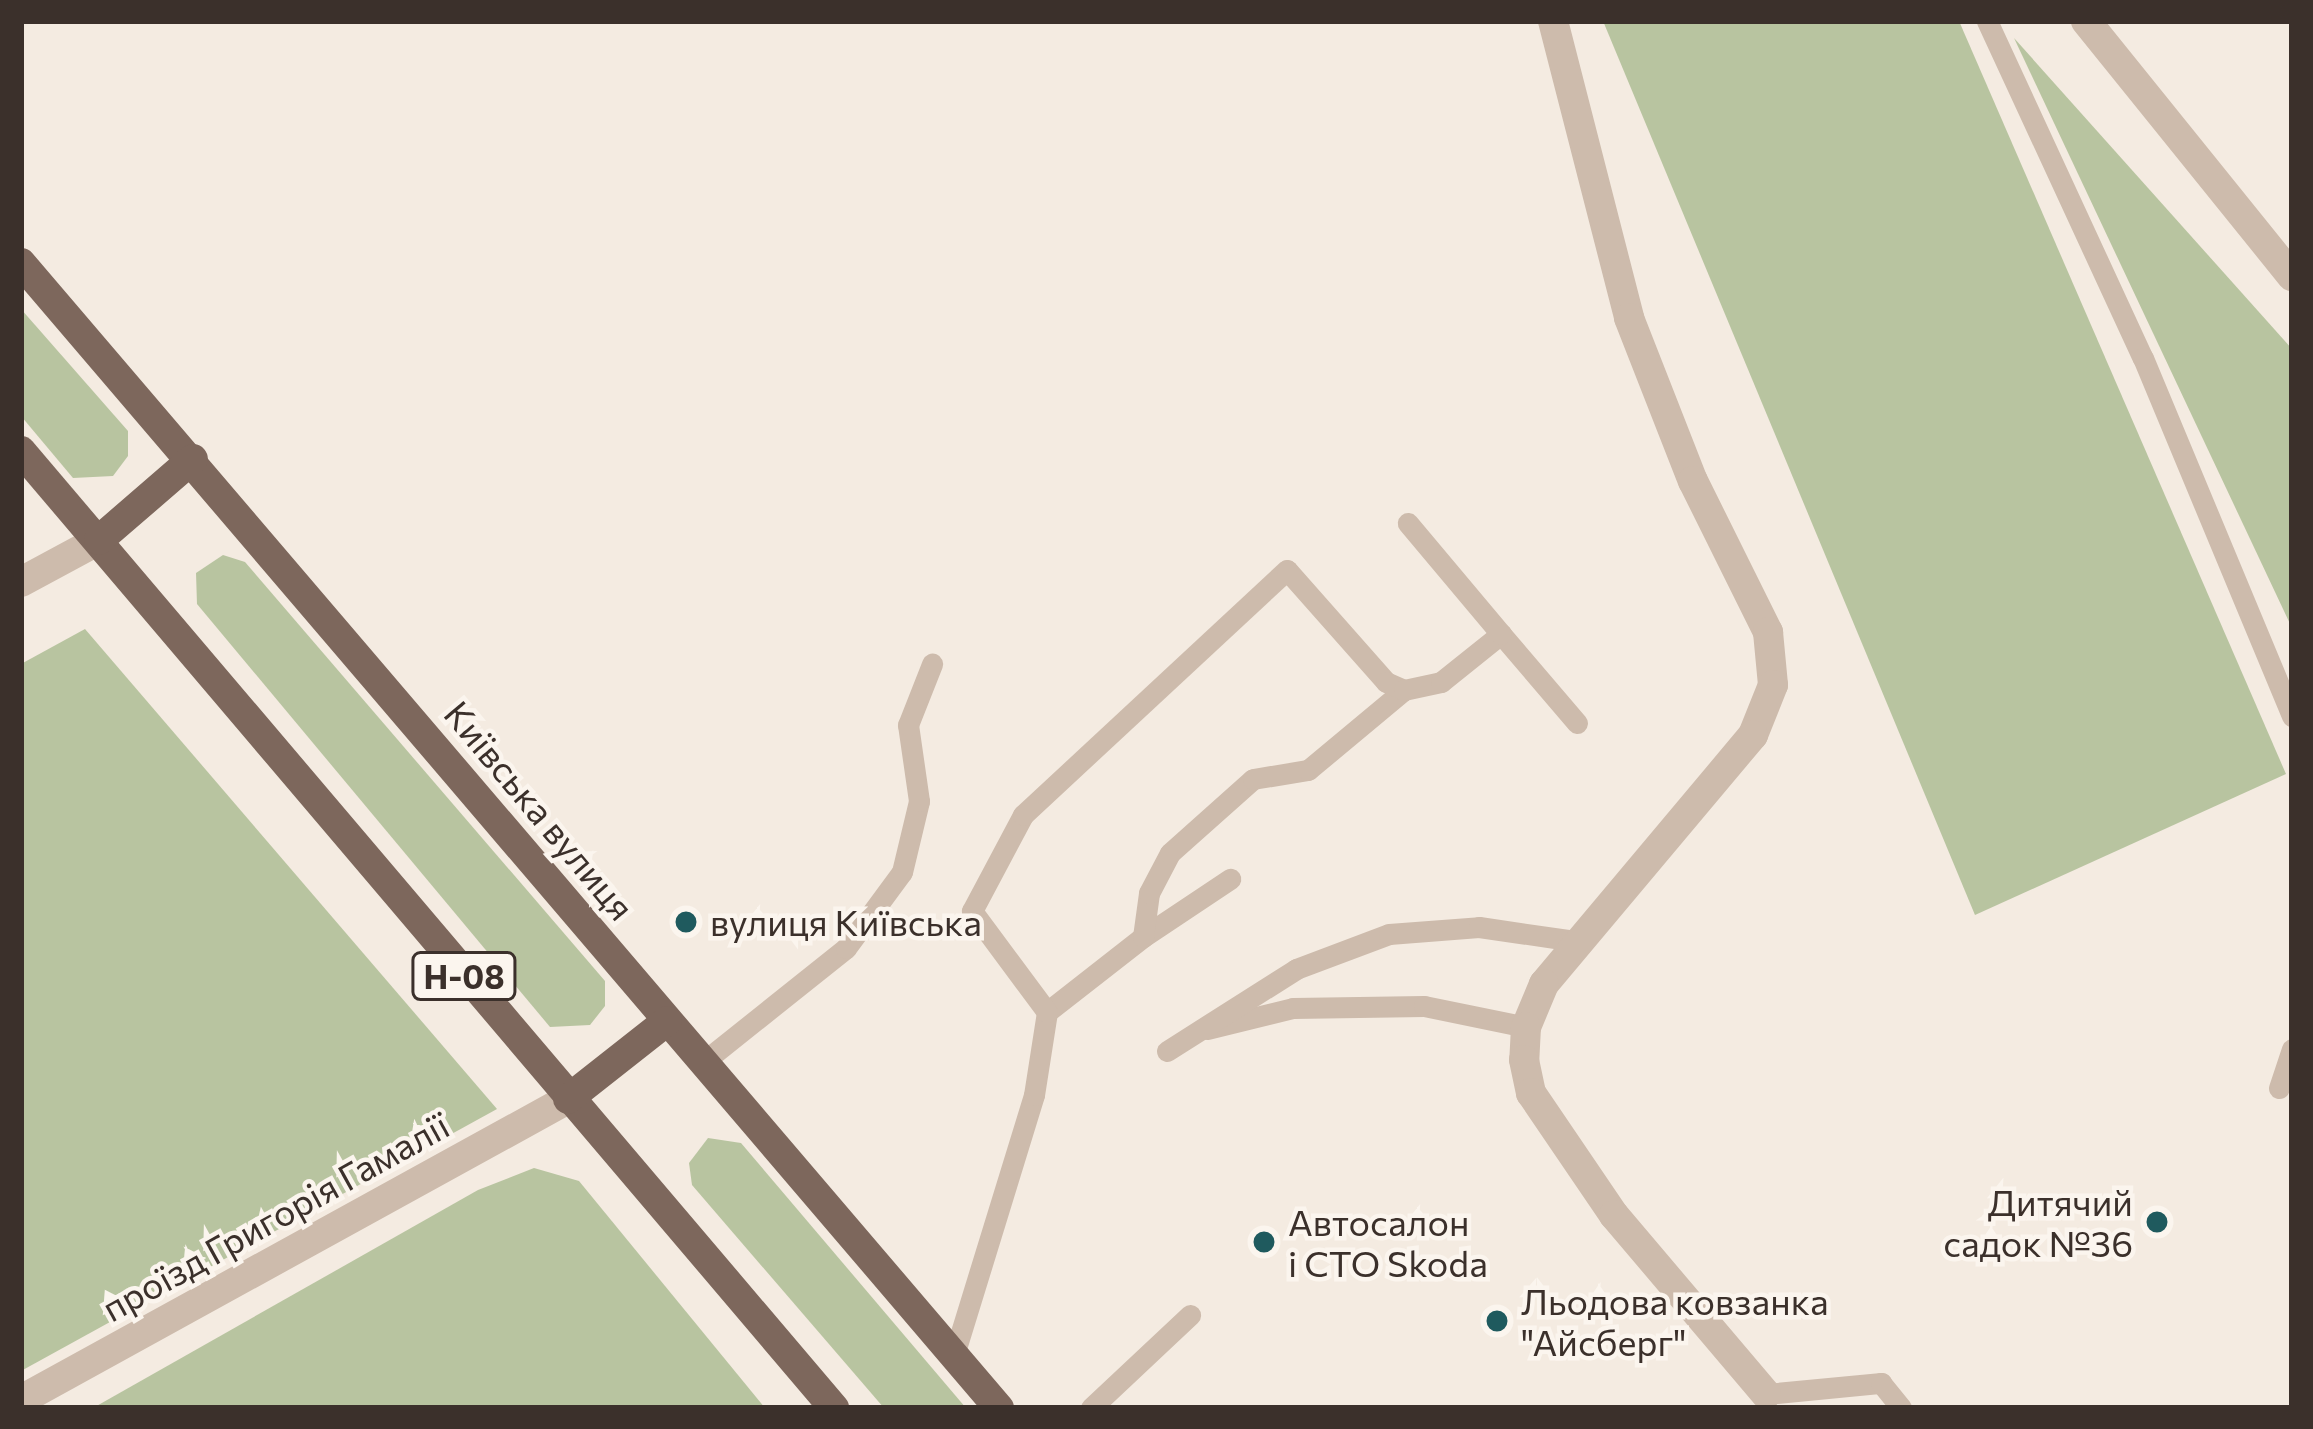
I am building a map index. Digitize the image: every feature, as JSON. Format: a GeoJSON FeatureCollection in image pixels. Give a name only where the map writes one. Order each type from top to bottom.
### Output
{"type":"FeatureCollection","features":[{"type":"Feature","properties":{"kind":"main road","name":"Київська вулиця"},"geometry":{"type":"LineString","coordinates":[[21,263],[999,1408]]}},
{"type":"Feature","properties":{"kind":"main road","name":"Н-08"},"geometry":{"type":"LineString","coordinates":[[21,452],[834,1408]]}},
{"type":"Feature","properties":{"kind":"main road"},"geometry":{"type":"LineString","coordinates":[[99,540],[193,459]]}},
{"type":"Feature","properties":{"kind":"main road"},"geometry":{"type":"LineString","coordinates":[[568,1100],[667,1021]]}},
{"type":"Feature","properties":{"kind":"street"},"geometry":{"type":"LineString","coordinates":[[1553,21],[1629,318],[1693,481],[1768,632],[1773,686],[1753,735],[1544,984],[1526,1028],[1532,1094],[1614,1215],[1766,1394]]}},
{"type":"Feature","properties":{"kind":"street"},"geometry":{"type":"LineString","coordinates":[[2086,21],[2292,276]]}},
{"type":"Feature","properties":{"kind":"street"},"geometry":{"type":"LineString","coordinates":[[21,582],[99,540]]}},
{"type":"Feature","properties":{"kind":"street","name":"проїзд Григорія Гамалії"},"geometry":{"type":"LineString","coordinates":[[21,1400],[568,1100]]}},
{"type":"Feature","properties":{"kind":"lane"},"geometry":{"type":"LineString","coordinates":[[1987,21],[2143,358],[2292,716]]}},
{"type":"Feature","properties":{"kind":"lane"},"geometry":{"type":"LineString","coordinates":[[1408,523],[1577,723]]}},
{"type":"Feature","properties":{"kind":"lane"},"geometry":{"type":"LineString","coordinates":[[1047,1012],[972,911],[1023,814],[1155,686],[1287,570],[1386,682],[1404,690]]}},
{"type":"Feature","properties":{"kind":"lane"},"geometry":{"type":"LineString","coordinates":[[1144,937],[1149,893],[1170,853],[1253,779],[1308,770],[1404,690],[1441,682],[1501,634]]}},
{"type":"Feature","properties":{"kind":"lane"},"geometry":{"type":"LineString","coordinates":[[703,1063],[845,948],[902,872],[919,801],[908,724],[932,664]]}},
{"type":"Feature","properties":{"kind":"lane"},"geometry":{"type":"LineString","coordinates":[[953,1355],[1028,1118],[1047,1012],[1144,937],[1230,879]]}},
{"type":"Feature","properties":{"kind":"lane"},"geometry":{"type":"LineString","coordinates":[[1167,1051],[1296,969],[1389,934],[1479,927],[1582,942]]}},
{"type":"Feature","properties":{"kind":"lane"},"geometry":{"type":"LineString","coordinates":[[1204,1030],[1294,1009],[1424,1006],[1526,1028]]}},
{"type":"Feature","properties":{"kind":"lane"},"geometry":{"type":"LineString","coordinates":[[2279,1088],[2292,1049]]}},
{"type":"Feature","properties":{"kind":"lane"},"geometry":{"type":"LineString","coordinates":[[1090,1408],[1190,1315]]}},
{"type":"Feature","properties":{"kind":"lane"},"geometry":{"type":"LineString","coordinates":[[1766,1394],[1881,1383],[1901,1408]]}},
{"type":"Feature","properties":{"kind":"green space"},"geometry":{"type":"Polygon","coordinates":[[[1603,21],[1959,21],[2286,774],[1975,915],[1603,21]]]}},
{"type":"Feature","properties":{"kind":"green space"},"geometry":{"type":"Polygon","coordinates":[[[2014,38],[2292,349],[2292,628],[2014,38]]]}},
{"type":"Feature","properties":{"kind":"green space"},"geometry":{"type":"Polygon","coordinates":[[[21,309],[128,431],[128,456],[113,476],[73,478],[21,416],[21,309]]]}},
{"type":"Feature","properties":{"kind":"green space"},"geometry":{"type":"Polygon","coordinates":[[[223,555],[245,562],[605,981],[605,1006],[590,1025],[550,1027],[197,604],[196,573],[223,555]]]}},
{"type":"Feature","properties":{"kind":"green space"},"geometry":{"type":"Polygon","coordinates":[[[85,629],[497,1109],[21,1371],[21,664],[85,629]]]}},
{"type":"Feature","properties":{"kind":"green space"},"geometry":{"type":"Polygon","coordinates":[[[708,1138],[741,1143],[966,1408],[884,1408],[692,1185],[689,1163],[708,1138]]]}},
{"type":"Feature","properties":{"kind":"green space"},"geometry":{"type":"Polygon","coordinates":[[[534,1168],[579,1181],[765,1408],[93,1408],[478,1190],[534,1168]]]}},
{"type":"Feature","properties":{"kind":"place","name":"вулиця Київська"},"geometry":{"type":"Point","coordinates":[686,922]}},
{"type":"Feature","properties":{"kind":"place","name":"Дитячий садок №36"},"geometry":{"type":"Point","coordinates":[2157,1222]}},
{"type":"Feature","properties":{"kind":"place","name":"Автосалон і СТО Skoda"},"geometry":{"type":"Point","coordinates":[1264,1242]}},
{"type":"Feature","properties":{"kind":"place","name":"Льодова ковзанка \"Айсберг\""},"geometry":{"type":"Point","coordinates":[1497,1321]}}]}
